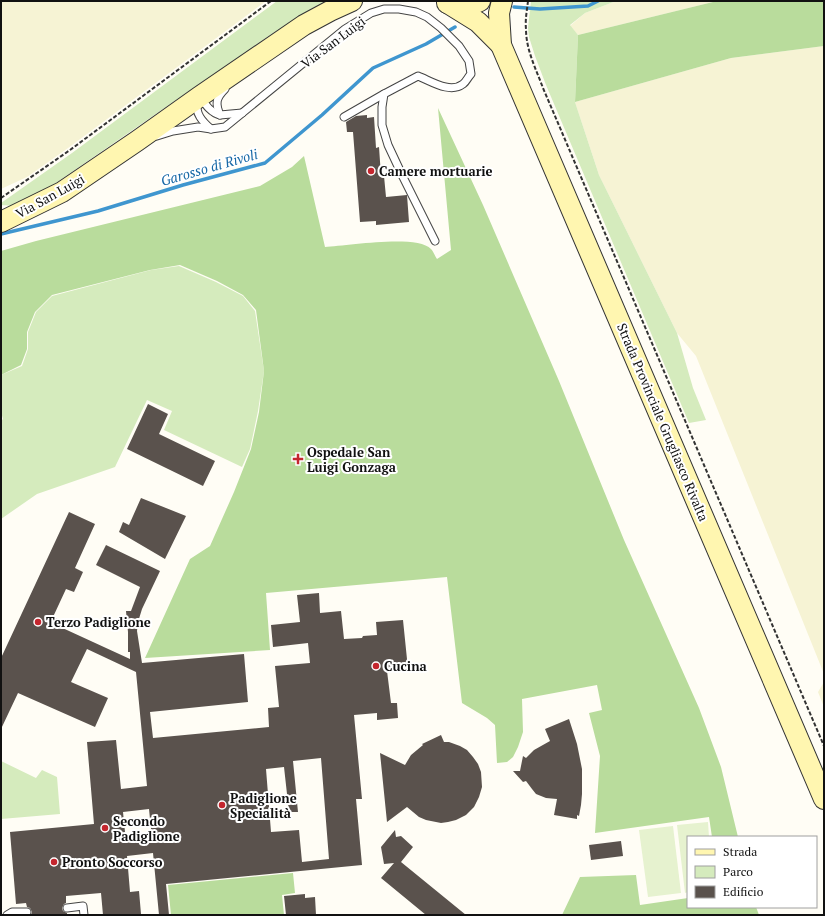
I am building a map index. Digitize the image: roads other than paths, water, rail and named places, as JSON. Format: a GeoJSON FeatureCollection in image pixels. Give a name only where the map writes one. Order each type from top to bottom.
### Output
{"type":"FeatureCollection","features":[{"type":"Feature","properties":{"kind":"street","name":"Via San Luigi"},"geometry":{"type":"LineString","coordinates":[[1,222],[62,192],[304,25],[352,1]]}},
{"type":"Feature","properties":{"kind":"street"},"geometry":{"type":"LineString","coordinates":[[445,2],[471,5],[480,1]]}},
{"type":"Feature","properties":{"kind":"street","name":"Strada Provinciale Grugliasco Rivalta"},"geometry":{"type":"LineString","coordinates":[[502,1],[499,13],[501,45],[824,799]]}},
{"type":"Feature","properties":{"kind":"street","name":"Strada Provinciale Grugliasco Rivalta"},"geometry":{"type":"LineString","coordinates":[[445,2],[478,22],[501,45]]}},
{"type":"Feature","properties":{"kind":"lane","name":"Via San Luigi"},"geometry":{"type":"LineString","coordinates":[[137,141],[173,131],[198,127],[211,129],[225,127],[345,29],[371,13],[384,9],[399,9],[416,12],[427,17],[441,28],[459,46],[469,61],[471,74],[463,85],[453,88],[444,87],[418,76],[344,117]]}},
{"type":"Feature","properties":{"kind":"lane","name":"Via San Luigi"},"geometry":{"type":"LineString","coordinates":[[220,115],[216,103],[218,96],[231,82],[304,25]]}},
{"type":"Feature","properties":{"kind":"lane"},"geometry":{"type":"LineString","coordinates":[[384,94],[382,125],[388,145],[435,241]]}},
{"type":"Feature","properties":{"kind":"lane"},"geometry":{"type":"LineString","coordinates":[[200,96],[216,114],[242,113]]}},
{"type":"Feature","properties":{"kind":"lane"},"geometry":{"type":"LineString","coordinates":[[200,96],[196,106],[198,113],[201,119],[211,129]]}},
{"type":"Feature","properties":{"kind":"lane"},"geometry":{"type":"LineString","coordinates":[[66,908],[83,906],[84,915]]}},
{"type":"Feature","properties":{"kind":"lane"},"geometry":{"type":"LineString","coordinates":[[1,912],[7,915],[12,912],[27,912]]}},
{"type":"Feature","properties":{"kind":"waterway","name":"Garosso di Rivoli"},"geometry":{"type":"LineString","coordinates":[[514,7],[540,9],[588,6],[598,1]]}},
{"type":"Feature","properties":{"kind":"waterway","name":"Garosso di Rivoli"},"geometry":{"type":"LineString","coordinates":[[1,234],[98,211],[183,185],[265,163],[322,115],[373,68],[426,44],[455,27]]}},
{"type":"Feature","properties":{"kind":"place","name":"Camere mortuarie"},"geometry":{"type":"Point","coordinates":[371,171]}},
{"type":"Feature","properties":{"kind":"place","name":"Ospedale San Luigi Gonzaga"},"geometry":{"type":"Point","coordinates":[298,459]}},
{"type":"Feature","properties":{"kind":"place","name":"Terzo Padiglione"},"geometry":{"type":"Point","coordinates":[38,622]}},
{"type":"Feature","properties":{"kind":"place","name":"Cucina"},"geometry":{"type":"Point","coordinates":[376,666]}},
{"type":"Feature","properties":{"kind":"place","name":"Padiglione Specialità"},"geometry":{"type":"Point","coordinates":[222,805]}},
{"type":"Feature","properties":{"kind":"place","name":"Secondo Padiglione"},"geometry":{"type":"Point","coordinates":[105,828]}},
{"type":"Feature","properties":{"kind":"place","name":"Pronto Soccorso"},"geometry":{"type":"Point","coordinates":[54,862]}}]}
